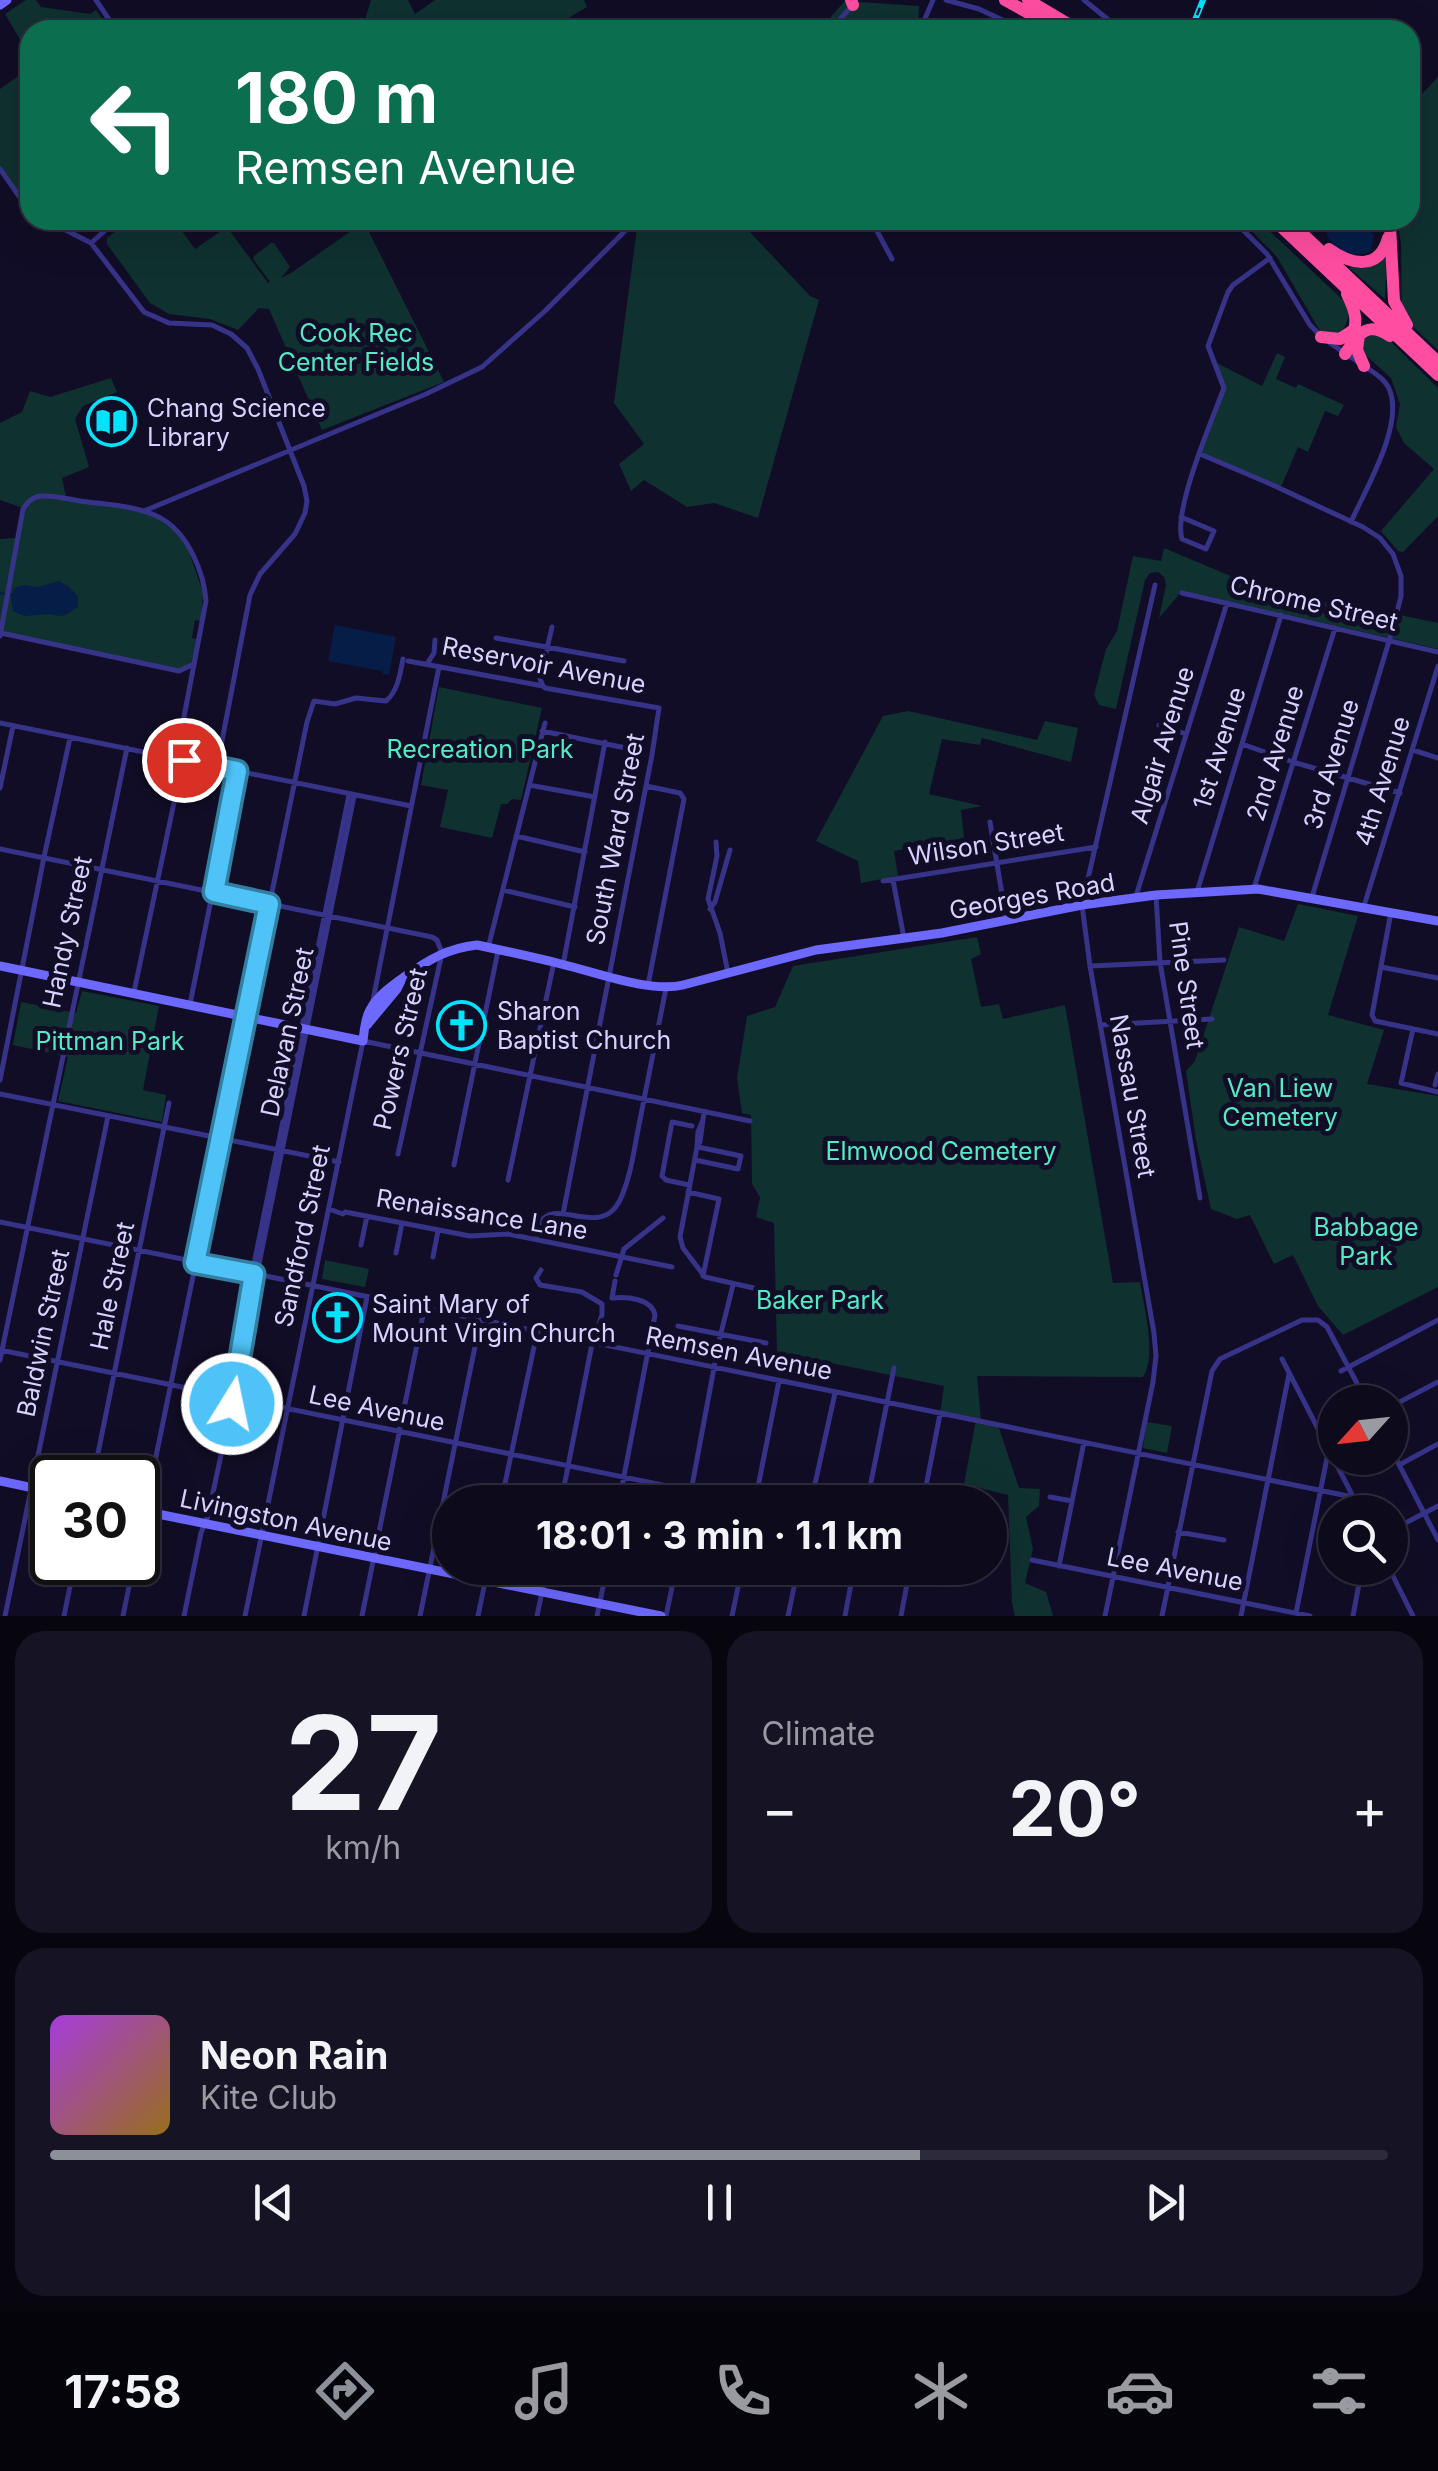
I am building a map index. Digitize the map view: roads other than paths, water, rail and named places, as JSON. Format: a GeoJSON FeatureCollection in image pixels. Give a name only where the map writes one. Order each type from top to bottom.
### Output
{"type":"FeatureCollection","features":[{"type":"Feature","properties":{"kind":"highway"},"geometry":{"type":"LineString","coordinates":[[1005,0],[1041,20]]}},
{"type":"Feature","properties":{"kind":"highway"},"geometry":{"type":"LineString","coordinates":[[1028,0],[1061,20]]}},
{"type":"Feature","properties":{"kind":"highway"},"geometry":{"type":"LineString","coordinates":[[1285,230],[1438,375]]}},
{"type":"Feature","properties":{"kind":"highway"},"geometry":{"type":"LineString","coordinates":[[1302,230],[1434,358]]}},
{"type":"Feature","properties":{"kind":"highway"},"geometry":{"type":"LineString","coordinates":[[1305,230],[1347,261],[1356,262],[1371,260],[1382,252],[1388,243],[1389,230]]}},
{"type":"Feature","properties":{"kind":"highway"},"geometry":{"type":"LineString","coordinates":[[1389,230],[1394,302],[1401,318],[1434,358]]}},
{"type":"Feature","properties":{"kind":"highway"},"geometry":{"type":"LineString","coordinates":[[1333,276],[1352,305],[1358,330],[1356,347],[1364,366]]}},
{"type":"Feature","properties":{"kind":"highway"},"geometry":{"type":"LineString","coordinates":[[1322,336],[1334,340],[1372,328],[1414,352]]}},
{"type":"Feature","properties":{"kind":"highway"},"geometry":{"type":"LineString","coordinates":[[1343,352],[1358,330]]}},
{"type":"Feature","properties":{"kind":"street"},"geometry":{"type":"LineString","coordinates":[[0,5],[7,0]]}},
{"type":"Feature","properties":{"kind":"street"},"geometry":{"type":"LineString","coordinates":[[946,0],[979,8],[1004,20]]}},
{"type":"Feature","properties":{"kind":"street"},"geometry":{"type":"LineString","coordinates":[[1084,0],[1109,20]]}},
{"type":"Feature","properties":{"kind":"street"},"geometry":{"type":"LineString","coordinates":[[1,171],[20,198]]}},
{"type":"Feature","properties":{"kind":"street"},"geometry":{"type":"LineString","coordinates":[[65,230],[90,243],[149,316],[170,323],[212,325],[240,341],[252,357],[306,490],[305,513],[294,534],[260,574],[250,595],[217,767]]}},
{"type":"Feature","properties":{"kind":"street"},"geometry":{"type":"LineString","coordinates":[[90,243],[105,230]]}},
{"type":"Feature","properties":{"kind":"street"},"geometry":{"type":"LineString","coordinates":[[144,510],[482,367],[626,230]]}},
{"type":"Feature","properties":{"kind":"street"},"geometry":{"type":"LineString","coordinates":[[876,230],[892,259]]}},
{"type":"Feature","properties":{"kind":"street"},"geometry":{"type":"LineString","coordinates":[[1243,230],[1270,258],[1310,325],[1387,386],[1392,400],[1386,441],[1351,522]]}},
{"type":"Feature","properties":{"kind":"street"},"geometry":{"type":"LineString","coordinates":[[1181,517],[1214,530],[1206,548],[1182,539],[1179,528],[1183,504],[1224,388],[1208,346],[1211,332],[1233,285],[1270,258]]}},
{"type":"Feature","properties":{"kind":"street","name":"3rd Avenue"},"geometry":{"type":"LineString","coordinates":[[1200,454],[1351,522],[1382,540],[1399,568],[1402,591],[1390,640],[1312,898]]}},
{"type":"Feature","properties":{"kind":"street"},"geometry":{"type":"LineString","coordinates":[[134,994],[180,759],[205,590],[184,539],[163,520],[144,510],[51,497],[35,497],[24,506],[0,634],[179,671],[194,664]]}},
{"type":"Feature","properties":{"kind":"street"},"geometry":{"type":"LineString","coordinates":[[163,520],[164,502]]}},
{"type":"Feature","properties":{"kind":"street","name":"Nassau Street"},"geometry":{"type":"LineString","coordinates":[[1105,1616],[1155,1369],[1154,1333],[1082,905],[1156,585]]}},
{"type":"Feature","properties":{"kind":"street","name":"Chrome Street"},"geometry":{"type":"LineString","coordinates":[[1182,593],[1438,652]]}},
{"type":"Feature","properties":{"kind":"street","name":"Algair Avenue"},"geometry":{"type":"LineString","coordinates":[[1135,898],[1226,603]]}},
{"type":"Feature","properties":{"kind":"street","name":"1st Avenue"},"geometry":{"type":"LineString","coordinates":[[1196,892],[1281,615]]}},
{"type":"Feature","properties":{"kind":"street"},"geometry":{"type":"LineString","coordinates":[[543,686],[540,678],[552,627]]}},
{"type":"Feature","properties":{"kind":"street","name":"2nd Avenue"},"geometry":{"type":"LineString","coordinates":[[1254,889],[1335,628]]}},
{"type":"Feature","properties":{"kind":"street"},"geometry":{"type":"LineString","coordinates":[[496,638],[624,661]]}},
{"type":"Feature","properties":{"kind":"street"},"geometry":{"type":"LineString","coordinates":[[425,663],[434,652],[436,640]]}},
{"type":"Feature","properties":{"kind":"street","name":"Reservoir Avenue"},"geometry":{"type":"LineString","coordinates":[[293,782],[314,702],[336,704],[356,698],[386,701],[393,695],[406,660],[658,708]]}},
{"type":"Feature","properties":{"kind":"street","name":"4th Avenue"},"geometry":{"type":"LineString","coordinates":[[1364,907],[1438,666]]}},
{"type":"Feature","properties":{"kind":"street"},"geometry":{"type":"LineString","coordinates":[[367,1025],[439,667]]}},
{"type":"Feature","properties":{"kind":"street"},"geometry":{"type":"LineString","coordinates":[[179,671],[190,685]]}},
{"type":"Feature","properties":{"kind":"street","name":"South Ward Street"},"geometry":{"type":"LineString","coordinates":[[563,1214],[658,708]]}},
{"type":"Feature","properties":{"kind":"street"},"geometry":{"type":"LineString","coordinates":[[0,723],[411,806]]}},
{"type":"Feature","properties":{"kind":"street"},"geometry":{"type":"LineString","coordinates":[[454,1165],[502,890],[544,723]]}},
{"type":"Feature","properties":{"kind":"street"},"geometry":{"type":"LineString","coordinates":[[1159,725],[1186,734]]}},
{"type":"Feature","properties":{"kind":"street"},"geometry":{"type":"LineString","coordinates":[[0,788],[14,726]]}},
{"type":"Feature","properties":{"kind":"street"},"geometry":{"type":"LineString","coordinates":[[542,731],[626,748]]}},
{"type":"Feature","properties":{"kind":"street"},"geometry":{"type":"LineString","coordinates":[[0,1080],[70,738]]}},
{"type":"Feature","properties":{"kind":"street"},"geometry":{"type":"LineString","coordinates":[[508,1180],[574,907],[605,742]]}},
{"type":"Feature","properties":{"kind":"street"},"geometry":{"type":"LineString","coordinates":[[1242,744],[1400,793]]}},
{"type":"Feature","properties":{"kind":"street","name":"Handy Street"},"geometry":{"type":"LineString","coordinates":[[0,1360],[127,748]]}},
{"type":"Feature","properties":{"kind":"street"},"geometry":{"type":"LineString","coordinates":[[1413,750],[1438,758]]}},
{"type":"Feature","properties":{"kind":"street"},"geometry":{"type":"LineString","coordinates":[[190,1006],[237,771]]}},
{"type":"Feature","properties":{"kind":"street"},"geometry":{"type":"LineString","coordinates":[[154,1455],[293,782]]}},
{"type":"Feature","properties":{"kind":"street"},"geometry":{"type":"LineString","coordinates":[[529,785],[595,797]]}},
{"type":"Feature","properties":{"kind":"street"},"geometry":{"type":"LineString","coordinates":[[642,983],[683,795],[646,786]]}},
{"type":"Feature","properties":{"kind":"street","name":"Delavan Street"},"geometry":{"type":"LineString","coordinates":[[184,1616],[233,1398],[254,1264],[351,795]]}},
{"type":"Feature","properties":{"kind":"street"},"geometry":{"type":"LineString","coordinates":[[990,822],[1007,921]]}},
{"type":"Feature","properties":{"kind":"street"},"geometry":{"type":"LineString","coordinates":[[516,836],[585,852]]}},
{"type":"Feature","properties":{"kind":"street"},"geometry":{"type":"LineString","coordinates":[[716,842],[708,899],[728,973]]}},
{"type":"Feature","properties":{"kind":"street","name":"Wilson Street"},"geometry":{"type":"LineString","coordinates":[[883,881],[1096,847]]}},
{"type":"Feature","properties":{"kind":"street"},"geometry":{"type":"LineString","coordinates":[[0,848],[432,937],[442,953]]}},
{"type":"Feature","properties":{"kind":"street"},"geometry":{"type":"LineString","coordinates":[[710,909],[730,850]]}},
{"type":"Feature","properties":{"kind":"street"},"geometry":{"type":"LineString","coordinates":[[894,880],[904,938]]}},
{"type":"Feature","properties":{"kind":"street","name":"Georges Road"},"geometry":{"type":"LineString","coordinates":[[371,1008],[392,985],[418,966],[442,953],[477,945],[625,982],[666,988],[816,950],[1156,895],[1254,889],[1438,921]]}},
{"type":"Feature","properties":{"kind":"street"},"geometry":{"type":"LineString","coordinates":[[502,890],[574,907]]}},
{"type":"Feature","properties":{"kind":"street","name":"Pine Street"},"geometry":{"type":"LineString","coordinates":[[1156,895],[1160,962],[1200,1198]]}},
{"type":"Feature","properties":{"kind":"street"},"geometry":{"type":"LineString","coordinates":[[1391,912],[1372,1015],[1375,1021],[1438,1034]]}},
{"type":"Feature","properties":{"kind":"street","name":"Powers Street"},"geometry":{"type":"LineString","coordinates":[[398,1154],[442,953]]}},
{"type":"Feature","properties":{"kind":"street"},"geometry":{"type":"LineString","coordinates":[[1090,966],[1224,960]]}},
{"type":"Feature","properties":{"kind":"street"},"geometry":{"type":"LineString","coordinates":[[0,966],[644,1100],[704,1116],[750,1121]]}},
{"type":"Feature","properties":{"kind":"street"},"geometry":{"type":"LineString","coordinates":[[1381,966],[1438,978]]}},
{"type":"Feature","properties":{"kind":"street","name":"Georges Road"},"geometry":{"type":"LineString","coordinates":[[362,1041],[367,1025],[398,989],[402,978]]}},
{"type":"Feature","properties":{"kind":"street"},"geometry":{"type":"LineString","coordinates":[[536,1239],[543,1219],[556,1213],[593,1218],[618,1204],[630,1171],[666,988]]}},
{"type":"Feature","properties":{"kind":"street"},"geometry":{"type":"LineString","coordinates":[[1100,1025],[1212,1018]]}},
{"type":"Feature","properties":{"kind":"street"},"geometry":{"type":"LineString","coordinates":[[1412,1029],[1401,1084],[1437,1088],[1438,1074]]}},
{"type":"Feature","properties":{"kind":"street","name":"Sandford Street"},"geometry":{"type":"LineString","coordinates":[[245,1616],[312,1286],[332,1210],[362,1041]]}},
{"type":"Feature","properties":{"kind":"street"},"geometry":{"type":"LineString","coordinates":[[0,1094],[339,1162]]}},
{"type":"Feature","properties":{"kind":"street","name":"Hale Street"},"geometry":{"type":"LineString","coordinates":[[98,1455],[170,1102]]}},
{"type":"Feature","properties":{"kind":"street","name":"Baldwin Street"},"geometry":{"type":"LineString","coordinates":[[39,1455],[108,1116]]}},
{"type":"Feature","properties":{"kind":"street"},"geometry":{"type":"LineString","coordinates":[[704,1116],[680,1228],[681,1244],[703,1276],[772,1292]]}},
{"type":"Feature","properties":{"kind":"street"},"geometry":{"type":"LineString","coordinates":[[692,1126],[672,1122],[662,1176],[719,1199],[703,1276]]}},
{"type":"Feature","properties":{"kind":"street"},"geometry":{"type":"LineString","coordinates":[[694,1160],[738,1168],[741,1156],[697,1146]]}},
{"type":"Feature","properties":{"kind":"street","name":"Renaissance Lane"},"geometry":{"type":"LineString","coordinates":[[332,1210],[470,1236],[508,1234],[672,1267]]}},
{"type":"Feature","properties":{"kind":"street"},"geometry":{"type":"LineString","coordinates":[[361,1245],[367,1216]]}},
{"type":"Feature","properties":{"kind":"street"},"geometry":{"type":"LineString","coordinates":[[612,1298],[620,1257],[627,1246],[662,1218]]}},
{"type":"Feature","properties":{"kind":"street","name":"Remsen Avenue"},"geometry":{"type":"LineString","coordinates":[[0,1222],[1343,1495]]}},
{"type":"Feature","properties":{"kind":"street"},"geometry":{"type":"LineString","coordinates":[[396,1253],[402,1223]]}},
{"type":"Feature","properties":{"kind":"street"},"geometry":{"type":"LineString","coordinates":[[432,1257],[438,1231]]}},
{"type":"Feature","properties":{"kind":"street"},"geometry":{"type":"LineString","coordinates":[[541,1270],[536,1278],[540,1285],[582,1292],[602,1304]]}},
{"type":"Feature","properties":{"kind":"street"},"geometry":{"type":"LineString","coordinates":[[692,1485],[733,1285]]}},
{"type":"Feature","properties":{"kind":"street"},"geometry":{"type":"LineString","coordinates":[[304,1616],[368,1297]]}},
{"type":"Feature","properties":{"kind":"street"},"geometry":{"type":"LineString","coordinates":[[602,1304],[620,1297],[649,1303],[655,1315],[622,1485]]}},
{"type":"Feature","properties":{"kind":"street"},"geometry":{"type":"LineString","coordinates":[[564,1485],[602,1304]]}},
{"type":"Feature","properties":{"kind":"street"},"geometry":{"type":"LineString","coordinates":[[362,1616],[424,1310]]}},
{"type":"Feature","properties":{"kind":"street"},"geometry":{"type":"LineString","coordinates":[[1162,1616],[1215,1364],[1225,1355],[1302,1320],[1318,1320],[1327,1326],[1355,1385]]}},
{"type":"Feature","properties":{"kind":"street"},"geometry":{"type":"LineString","coordinates":[[1344,1369],[1438,1320]]}},
{"type":"Feature","properties":{"kind":"street"},"geometry":{"type":"LineString","coordinates":[[420,1616],[480,1322]]}},
{"type":"Feature","properties":{"kind":"street"},"geometry":{"type":"LineString","coordinates":[[678,1326],[766,1343]]}},
{"type":"Feature","properties":{"kind":"street"},"geometry":{"type":"LineString","coordinates":[[505,1485],[537,1333]]}},
{"type":"Feature","properties":{"kind":"street","name":"Lee Avenue"},"geometry":{"type":"LineString","coordinates":[[1,1350],[657,1485]]}},
{"type":"Feature","properties":{"kind":"street"},"geometry":{"type":"LineString","coordinates":[[1282,1360],[1318,1428]]}},
{"type":"Feature","properties":{"kind":"street"},"geometry":{"type":"LineString","coordinates":[[870,1485],[894,1368]]}},
{"type":"Feature","properties":{"kind":"street"},"geometry":{"type":"LineString","coordinates":[[1241,1616],[1289,1374]]}},
{"type":"Feature","properties":{"kind":"street"},"geometry":{"type":"LineString","coordinates":[[757,1485],[779,1380]]}},
{"type":"Feature","properties":{"kind":"street"},"geometry":{"type":"LineString","coordinates":[[1408,1398],[1438,1382]]}},
{"type":"Feature","properties":{"kind":"street"},"geometry":{"type":"LineString","coordinates":[[816,1485],[836,1392]]}},
{"type":"Feature","properties":{"kind":"street"},"geometry":{"type":"LineString","coordinates":[[926,1485],[940,1414]]}},
{"type":"Feature","properties":{"kind":"street"},"geometry":{"type":"LineString","coordinates":[[1059,1566],[1084,1442]]}},
{"type":"Feature","properties":{"kind":"street"},"geometry":{"type":"LineString","coordinates":[[1408,1460],[1438,1444]]}},
{"type":"Feature","properties":{"kind":"street"},"geometry":{"type":"LineString","coordinates":[[1296,1615],[1324,1475]]}},
{"type":"Feature","properties":{"kind":"street"},"geometry":{"type":"LineString","coordinates":[[1404,1475],[1438,1540]]}},
{"type":"Feature","properties":{"kind":"street"},"geometry":{"type":"LineString","coordinates":[[0,1480],[30,1487]]}},
{"type":"Feature","properties":{"kind":"street"},"geometry":{"type":"LineString","coordinates":[[1050,1496],[1072,1500]]}},
{"type":"Feature","properties":{"kind":"street","name":"Baldwin Street"},"geometry":{"type":"LineString","coordinates":[[5,1616],[30,1497]]}},
{"type":"Feature","properties":{"kind":"street"},"geometry":{"type":"LineString","coordinates":[[1408,1522],[1438,1506]]}},
{"type":"Feature","properties":{"kind":"street","name":"Livingston Avenue"},"geometry":{"type":"LineString","coordinates":[[160,1514],[430,1569]]}},
{"type":"Feature","properties":{"kind":"street"},"geometry":{"type":"LineString","coordinates":[[1178,1532],[1224,1540]]}},
{"type":"Feature","properties":{"kind":"street","name":"Lee Avenue"},"geometry":{"type":"LineString","coordinates":[[1032,1560],[1310,1616]]}},
{"type":"Feature","properties":{"kind":"street"},"geometry":{"type":"LineString","coordinates":[[64,1616],[71,1585]]}},
{"type":"Feature","properties":{"kind":"street"},"geometry":{"type":"LineString","coordinates":[[123,1616],[129,1585]]}},
{"type":"Feature","properties":{"kind":"street"},"geometry":{"type":"LineString","coordinates":[[478,1616],[484,1585]]}},
{"type":"Feature","properties":{"kind":"street","name":"Livingston Avenue"},"geometry":{"type":"LineString","coordinates":[[509,1585],[664,1616]]}},
{"type":"Feature","properties":{"kind":"street"},"geometry":{"type":"LineString","coordinates":[[537,1616],[543,1585]]}},
{"type":"Feature","properties":{"kind":"street"},"geometry":{"type":"LineString","coordinates":[[597,1616],[603,1585]]}},
{"type":"Feature","properties":{"kind":"street"},"geometry":{"type":"LineString","coordinates":[[664,1616],[672,1585]]}},
{"type":"Feature","properties":{"kind":"street"},"geometry":{"type":"LineString","coordinates":[[732,1616],[738,1585]]}},
{"type":"Feature","properties":{"kind":"street"},"geometry":{"type":"LineString","coordinates":[[788,1616],[794,1585]]}},
{"type":"Feature","properties":{"kind":"street"},"geometry":{"type":"LineString","coordinates":[[844,1616],[850,1585]]}},
{"type":"Feature","properties":{"kind":"street"},"geometry":{"type":"LineString","coordinates":[[901,1616],[907,1585]]}},
{"type":"Feature","properties":{"kind":"street"},"geometry":{"type":"LineString","coordinates":[[1353,1616],[1359,1585]]}},
{"type":"Feature","properties":{"kind":"street"},"geometry":{"type":"LineString","coordinates":[[1398,1585],[1413,1616]]}},
{"type":"Feature","properties":{"kind":"water"},"geometry":{"type":"Polygon","coordinates":[[[1328,230],[1369,230],[1374,235],[1371,251],[1352,254],[1334,245],[1326,234],[1328,230]]]}},
{"type":"Feature","properties":{"kind":"water"},"geometry":{"type":"Polygon","coordinates":[[[58,581],[78,596],[78,607],[58,616],[24,616],[13,611],[14,588],[58,581]]]}},
{"type":"Feature","properties":{"kind":"water"},"geometry":{"type":"Polygon","coordinates":[[[335,625],[396,637],[389,675],[328,661],[335,625]]]}},
{"type":"Feature","properties":{"kind":"waterway"},"geometry":{"type":"LineString","coordinates":[[0,593],[5,594]]}},
{"type":"Feature","properties":{"kind":"railway"},"geometry":{"type":"LineString","coordinates":[[1195,20],[1203,0]]}},
{"type":"Feature","properties":{"kind":"place","name":"Chang Science Library"},"geometry":{"type":"Point","coordinates":[112,422]}},
{"type":"Feature","properties":{"kind":"place","name":"Sharon Baptist Church"},"geometry":{"type":"Point","coordinates":[462,1025]}},
{"type":"Feature","properties":{"kind":"place","name":"Saint Mary of Mount Virgin Church"},"geometry":{"type":"Point","coordinates":[337,1318]}},
{"type":"Feature","properties":{"kind":"park label","name":"Cook Rec Center Fields"},"geometry":{"type":"Point","coordinates":[356,348]}},
{"type":"Feature","properties":{"kind":"park label","name":"Recreation Park"},"geometry":{"type":"Point","coordinates":[480,749]}},
{"type":"Feature","properties":{"kind":"park label","name":"Pittman Park"},"geometry":{"type":"Point","coordinates":[110,1041]}},
{"type":"Feature","properties":{"kind":"park label","name":"Van Liew Cemetery"},"geometry":{"type":"Point","coordinates":[1280,1102]}},
{"type":"Feature","properties":{"kind":"park label","name":"Elmwood Cemetery"},"geometry":{"type":"Point","coordinates":[941,1151]}},
{"type":"Feature","properties":{"kind":"park label","name":"Babbage Park"},"geometry":{"type":"Point","coordinates":[1366,1242]}},
{"type":"Feature","properties":{"kind":"park label","name":"Baker Park"},"geometry":{"type":"Point","coordinates":[820,1300]}}]}
